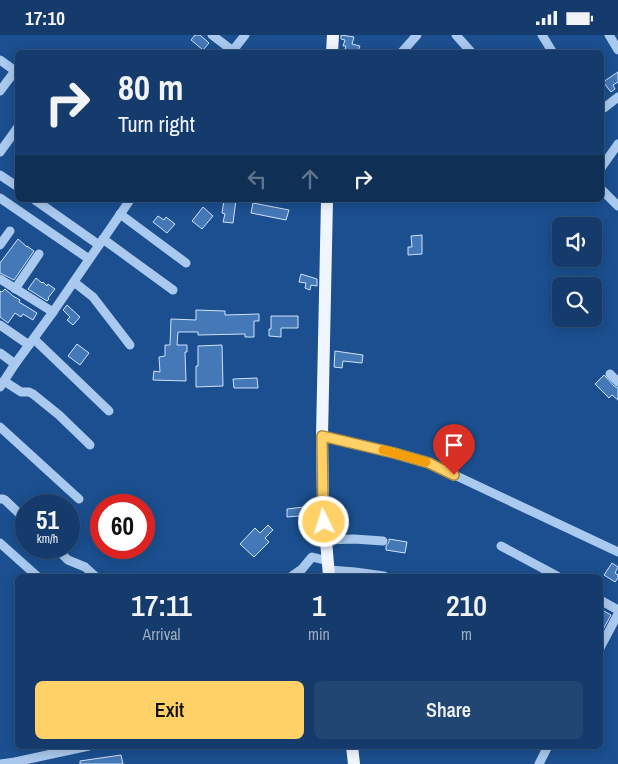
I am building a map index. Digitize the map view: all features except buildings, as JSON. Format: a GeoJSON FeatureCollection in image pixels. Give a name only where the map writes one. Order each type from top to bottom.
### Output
{"type":"FeatureCollection","features":[{"type":"Feature","properties":{"kind":"main road"},"geometry":{"type":"LineString","coordinates":[[332,50],[333,35]]}},
{"type":"Feature","properties":{"kind":"main road"},"geometry":{"type":"LineString","coordinates":[[328,202],[322,436],[323,505],[329,569]]}},
{"type":"Feature","properties":{"kind":"main road"},"geometry":{"type":"LineString","coordinates":[[352,749],[354,764]]}},
{"type":"Feature","properties":{"kind":"street"},"geometry":{"type":"LineString","coordinates":[[212,35],[230,50]]}},
{"type":"Feature","properties":{"kind":"street"},"geometry":{"type":"LineString","coordinates":[[234,50],[245,35]]}},
{"type":"Feature","properties":{"kind":"street"},"geometry":{"type":"LineString","coordinates":[[404,50],[417,35]]}},
{"type":"Feature","properties":{"kind":"street"},"geometry":{"type":"LineString","coordinates":[[456,35],[469,50]]}},
{"type":"Feature","properties":{"kind":"street"},"geometry":{"type":"LineString","coordinates":[[542,35],[551,50]]}},
{"type":"Feature","properties":{"kind":"street"},"geometry":{"type":"LineString","coordinates":[[609,35],[618,50]]}},
{"type":"Feature","properties":{"kind":"street"},"geometry":{"type":"LineString","coordinates":[[0,60],[15,71]]}},
{"type":"Feature","properties":{"kind":"street"},"geometry":{"type":"LineString","coordinates":[[0,91],[15,73]]}},
{"type":"Feature","properties":{"kind":"street"},"geometry":{"type":"LineString","coordinates":[[604,108],[618,97]]}},
{"type":"Feature","properties":{"kind":"street"},"geometry":{"type":"LineString","coordinates":[[0,152],[15,131]]}},
{"type":"Feature","properties":{"kind":"street"},"geometry":{"type":"LineString","coordinates":[[604,164],[618,144]]}},
{"type":"Feature","properties":{"kind":"street"},"geometry":{"type":"LineString","coordinates":[[0,175],[15,185]]}},
{"type":"Feature","properties":{"kind":"street"},"geometry":{"type":"LineString","coordinates":[[604,192],[618,206]]}},
{"type":"Feature","properties":{"kind":"street"},"geometry":{"type":"LineString","coordinates":[[0,198],[89,259]]}},
{"type":"Feature","properties":{"kind":"street"},"geometry":{"type":"LineString","coordinates":[[38,202],[173,290]]}},
{"type":"Feature","properties":{"kind":"street"},"geometry":{"type":"LineString","coordinates":[[90,445],[59,415],[33,394],[2,384],[129,202]]}},
{"type":"Feature","properties":{"kind":"street"},"geometry":{"type":"LineString","coordinates":[[120,214],[186,263]]}},
{"type":"Feature","properties":{"kind":"street"},"geometry":{"type":"LineString","coordinates":[[0,245],[10,231]]}},
{"type":"Feature","properties":{"kind":"street"},"geometry":{"type":"LineString","coordinates":[[15,289],[39,254]]}},
{"type":"Feature","properties":{"kind":"street"},"geometry":{"type":"LineString","coordinates":[[0,279],[53,311]]}},
{"type":"Feature","properties":{"kind":"street"},"geometry":{"type":"LineString","coordinates":[[74,282],[93,297],[130,345]]}},
{"type":"Feature","properties":{"kind":"street"},"geometry":{"type":"LineString","coordinates":[[0,325],[31,342],[109,411]]}},
{"type":"Feature","properties":{"kind":"street"},"geometry":{"type":"LineString","coordinates":[[0,353],[15,364]]}},
{"type":"Feature","properties":{"kind":"street"},"geometry":{"type":"LineString","coordinates":[[610,374],[618,382]]}},
{"type":"Feature","properties":{"kind":"street"},"geometry":{"type":"LineString","coordinates":[[0,427],[74,494]]}},
{"type":"Feature","properties":{"kind":"street"},"geometry":{"type":"LineString","coordinates":[[322,436],[429,463],[618,552]]}},
{"type":"Feature","properties":{"kind":"street"},"geometry":{"type":"LineString","coordinates":[[0,499],[6,501],[15,510]]}},
{"type":"Feature","properties":{"kind":"street"},"geometry":{"type":"LineString","coordinates":[[326,540],[383,541]]}},
{"type":"Feature","properties":{"kind":"street"},"geometry":{"type":"LineString","coordinates":[[0,543],[35,574]]}},
{"type":"Feature","properties":{"kind":"street"},"geometry":{"type":"LineString","coordinates":[[500,546],[553,574]]}},
{"type":"Feature","properties":{"kind":"street"},"geometry":{"type":"LineString","coordinates":[[295,574],[312,557],[329,569],[370,574]]}},
{"type":"Feature","properties":{"kind":"street"},"geometry":{"type":"LineString","coordinates":[[68,559],[85,567],[93,574]]}},
{"type":"Feature","properties":{"kind":"street"},"geometry":{"type":"LineString","coordinates":[[603,602],[618,610]]}},
{"type":"Feature","properties":{"kind":"street"},"geometry":{"type":"LineString","coordinates":[[603,642],[618,614]]}},
{"type":"Feature","properties":{"kind":"street"},"geometry":{"type":"LineString","coordinates":[[0,763],[15,762],[75,749]]}},
{"type":"Feature","properties":{"kind":"street"},"geometry":{"type":"LineString","coordinates":[[539,764],[546,749]]}},
{"type":"Feature","properties":{"kind":"slow traffic"},"geometry":{"type":"LineString","coordinates":[[383,450],[426,462]]}},
{"type":"Feature","properties":{"kind":"route"},"geometry":{"type":"LineString","coordinates":[[324,522],[322,436],[429,463],[454,475]]}}]}
